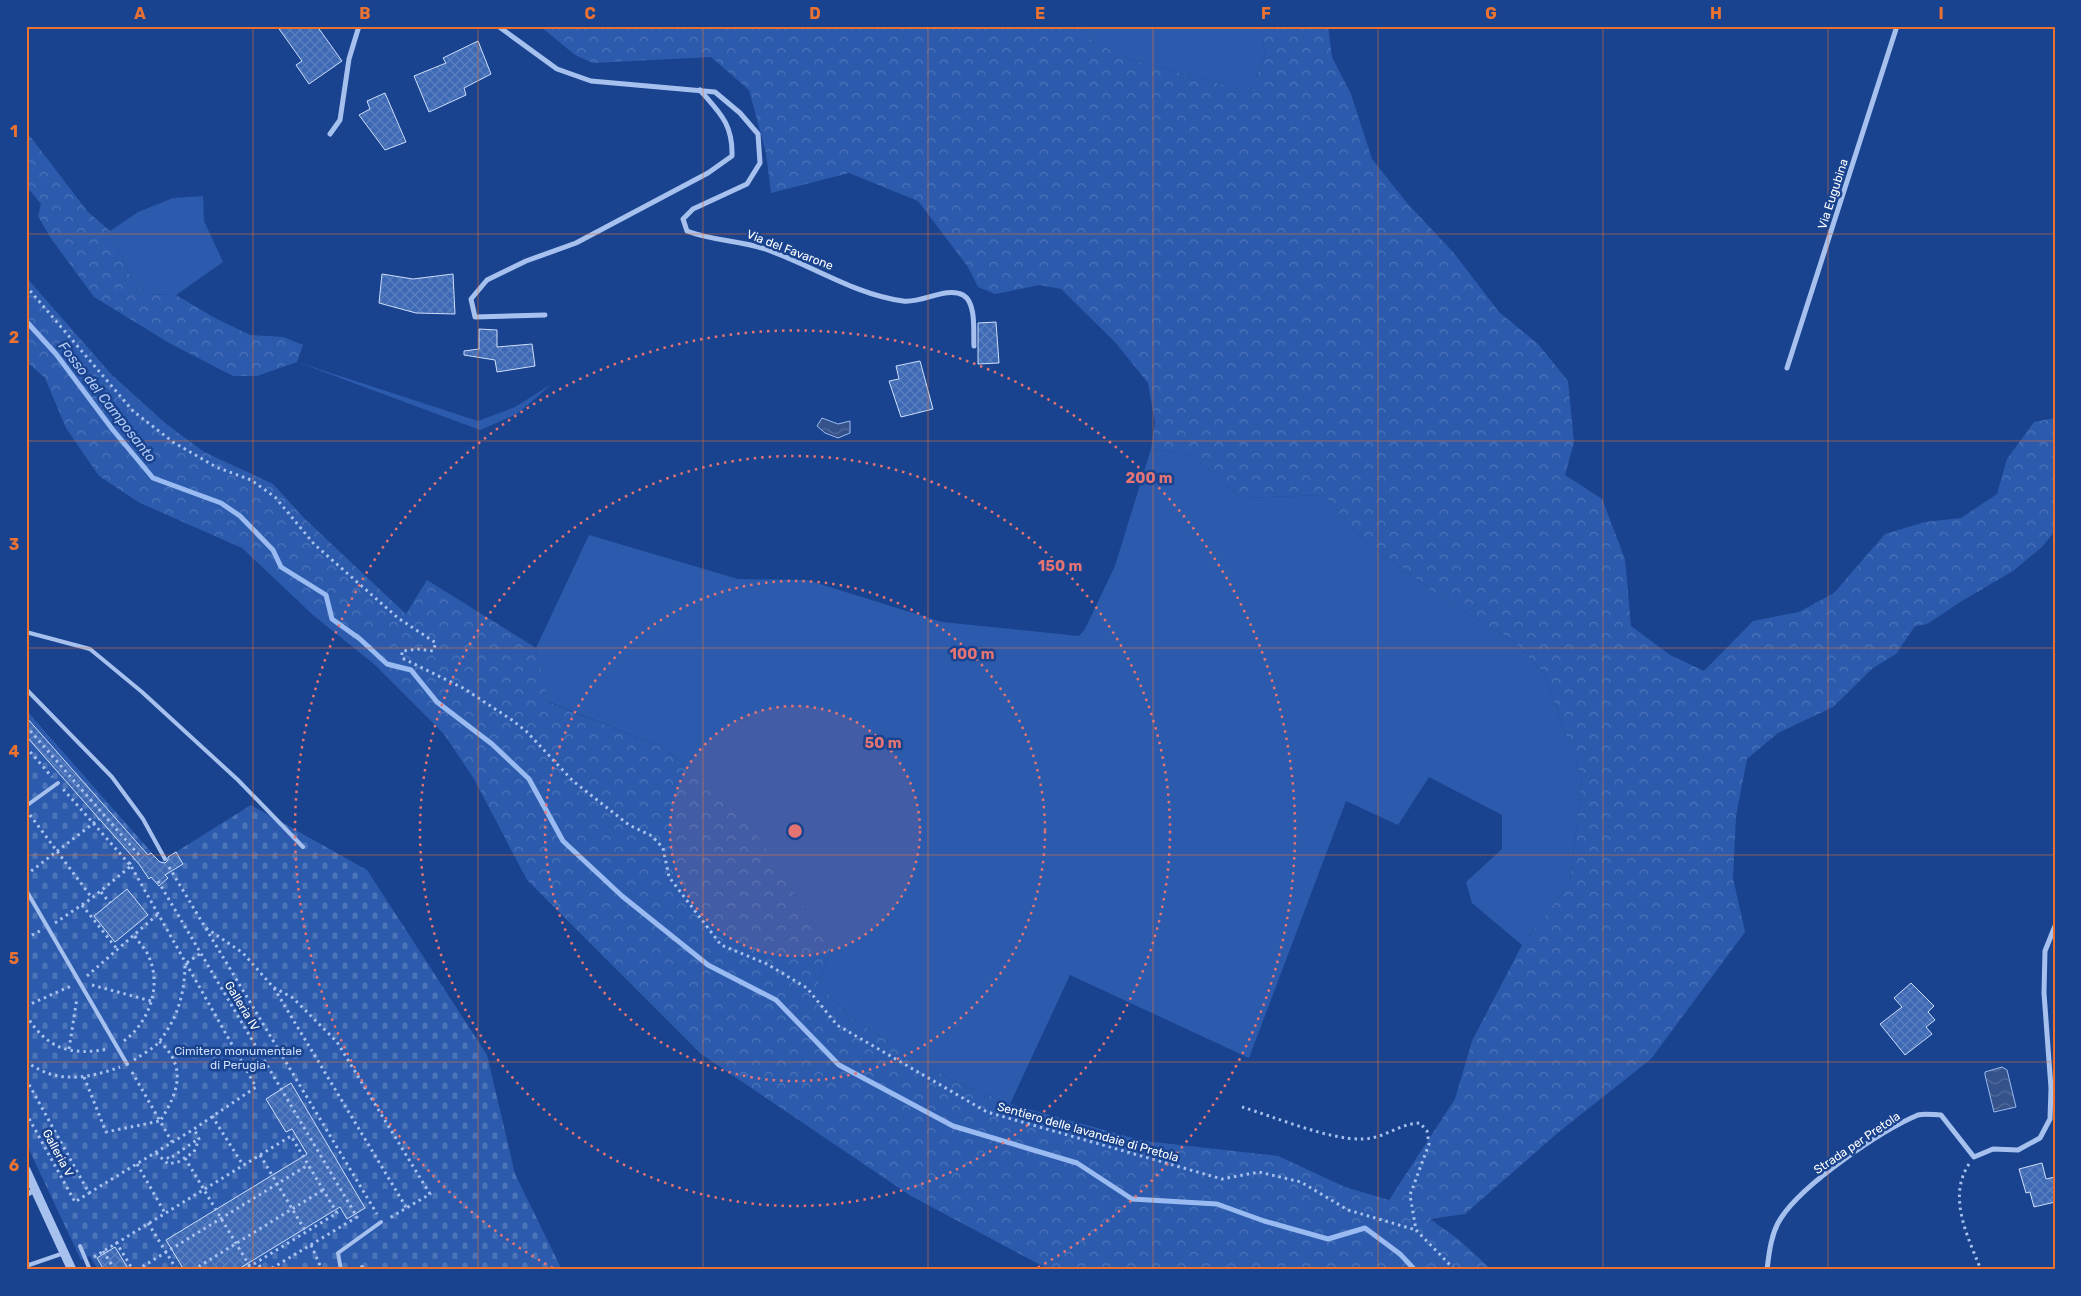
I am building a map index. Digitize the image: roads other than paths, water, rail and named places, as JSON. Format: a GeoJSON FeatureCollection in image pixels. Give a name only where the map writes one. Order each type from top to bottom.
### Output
{"type":"FeatureCollection","features":[{"type":"Feature","properties":{"kind":"street"},"geometry":{"type":"LineString","coordinates":[[330,134],[340,120],[349,59],[359,26]]}},
{"type":"Feature","properties":{"kind":"street","name":"Via del Favarone"},"geometry":{"type":"LineString","coordinates":[[498,26],[557,68],[591,81],[715,92],[740,113],[758,134],[760,163],[747,184],[692,209],[683,219],[687,232],[706,239],[736,240],[765,249],[822,272],[861,292],[905,302],[954,293],[964,296],[970,303],[974,346]]}},
{"type":"Feature","properties":{"kind":"street","name":"Via Eugubina"},"geometry":{"type":"LineString","coordinates":[[1787,368],[1897,26]]}},
{"type":"Feature","properties":{"kind":"street"},"geometry":{"type":"LineString","coordinates":[[545,316],[475,317],[471,299],[487,280],[526,261],[576,243],[708,172],[732,156],[732,139],[725,119],[700,90]]}},
{"type":"Feature","properties":{"kind":"street","name":"Strada per Pretola"},"geometry":{"type":"LineString","coordinates":[[1767,1270],[1769,1248],[1780,1219],[1804,1192],[1842,1163],[1899,1125],[1921,1114],[1941,1115],[1974,1157],[1993,1149],[2018,1150],[2040,1138],[2050,1119],[2051,1088],[2044,993],[2045,951],[2055,926]]}},
{"type":"Feature","properties":{"kind":"street"},"geometry":{"type":"LineString","coordinates":[[26,1170],[72,1270]]}},
{"type":"Feature","properties":{"kind":"street"},"geometry":{"type":"LineString","coordinates":[[26,1195],[36,1189]]}},
{"type":"Feature","properties":{"kind":"lane"},"geometry":{"type":"LineString","coordinates":[[26,632],[90,649],[142,692],[238,780],[303,846]]}},
{"type":"Feature","properties":{"kind":"lane"},"geometry":{"type":"LineString","coordinates":[[26,689],[47,708],[112,777],[143,819],[164,859]]}},
{"type":"Feature","properties":{"kind":"lane"},"geometry":{"type":"LineString","coordinates":[[26,806],[58,783]]}},
{"type":"Feature","properties":{"kind":"lane"},"geometry":{"type":"LineString","coordinates":[[26,890],[127,1064]]}},
{"type":"Feature","properties":{"kind":"lane"},"geometry":{"type":"LineString","coordinates":[[341,1270],[338,1253],[382,1222]]}},
{"type":"Feature","properties":{"kind":"lane"},"geometry":{"type":"LineString","coordinates":[[80,1246],[90,1270]]}},
{"type":"Feature","properties":{"kind":"lane"},"geometry":{"type":"LineString","coordinates":[[26,1266],[35,1268],[64,1252]]}},
{"type":"Feature","properties":{"kind":"water"},"geometry":{"type":"Polygon","coordinates":[[[822,418],[838,424],[850,421],[850,433],[838,438],[825,433],[817,426],[822,418]]]}},
{"type":"Feature","properties":{"kind":"water"},"geometry":{"type":"Polygon","coordinates":[[[2002,1067],[2007,1070],[2016,1107],[1994,1112],[1985,1072],[2002,1067]]]}},
{"type":"Feature","properties":{"kind":"waterway","name":"Fosso del Camposanto"},"geometry":{"type":"LineString","coordinates":[[26,321],[56,354],[113,430],[153,478],[221,503],[240,516],[273,550],[281,567],[326,595],[332,619],[360,639],[387,664],[411,670],[437,702],[492,744],[529,779],[563,841],[622,896],[708,965],[776,1000],[839,1065],[953,1126],[1077,1163],[1132,1199],[1217,1204],[1264,1221],[1328,1239],[1365,1228],[1400,1254],[1415,1270]]}},
{"type":"Feature","properties":{"kind":"park label","name":"Cimitero monumentale di Perugia"},"geometry":{"type":"Point","coordinates":[238,1058]}}]}
